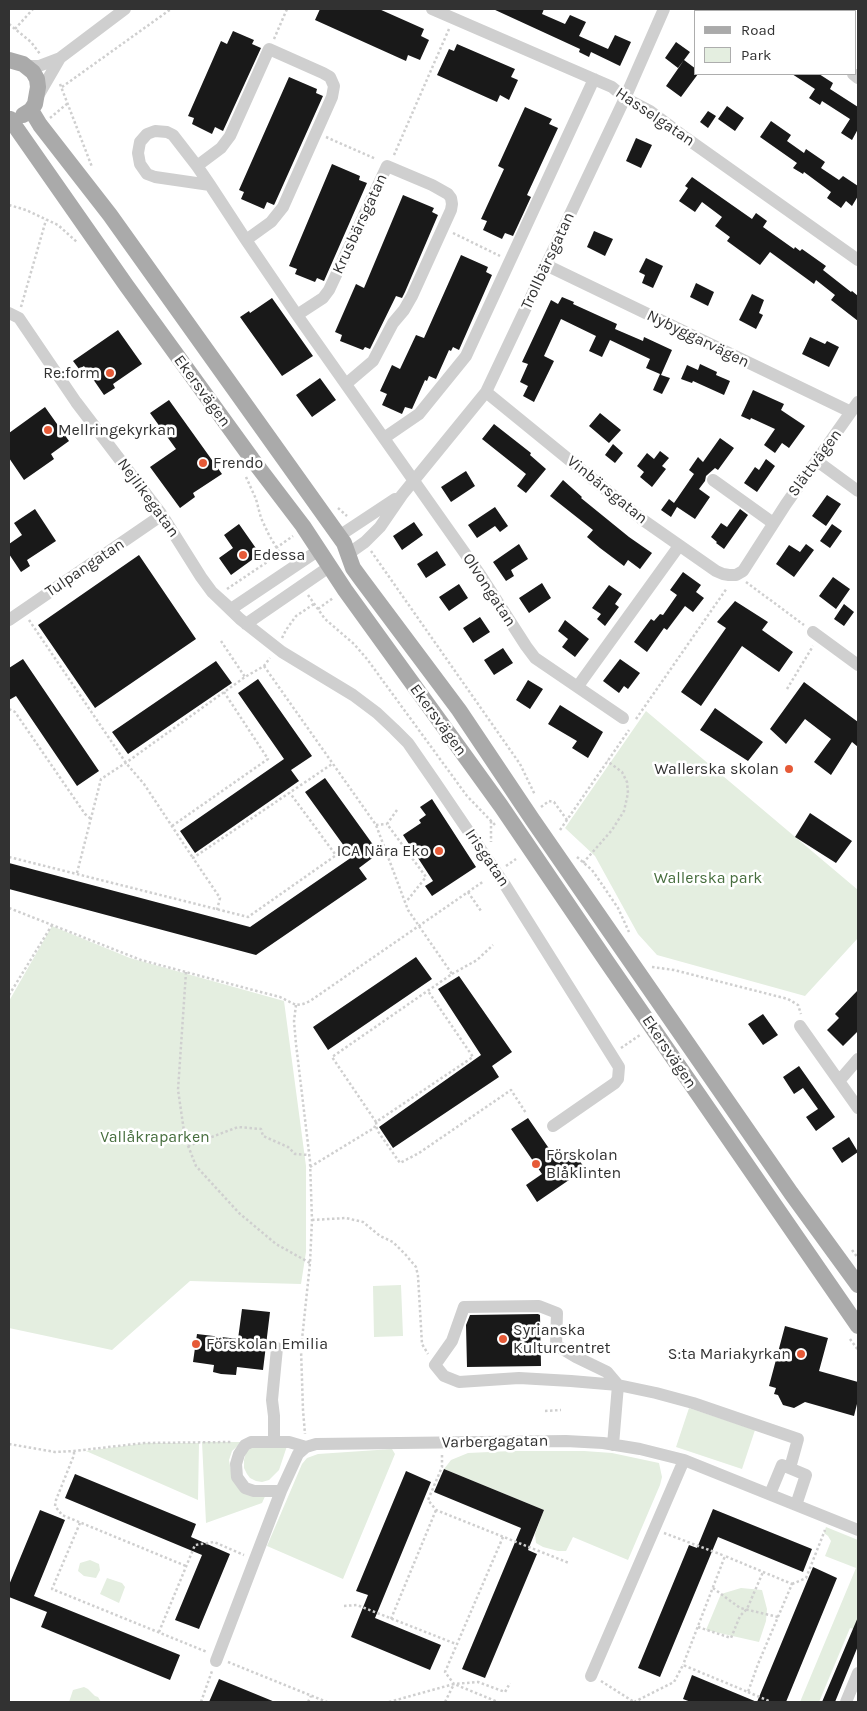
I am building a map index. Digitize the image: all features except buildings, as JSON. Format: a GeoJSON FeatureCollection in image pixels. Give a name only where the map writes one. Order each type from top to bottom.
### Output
{"type":"FeatureCollection","features":[{"type":"Feature","properties":{"kind":"main road"},"geometry":{"type":"LineString","coordinates":[[10,119],[16,119],[34,103],[38,87],[37,79],[33,72],[15,61]]}},
{"type":"Feature","properties":{"kind":"main road","name":"Ekersvägen"},"geometry":{"type":"LineString","coordinates":[[34,103],[40,125],[116,223],[344,543],[353,568],[459,710],[785,1186],[858,1285]]}},
{"type":"Feature","properties":{"kind":"main road","name":"Ekersvägen"},"geometry":{"type":"LineString","coordinates":[[10,119],[126,285],[303,526],[329,567],[427,706],[501,806],[853,1330]]}},
{"type":"Feature","properties":{"kind":"main road"},"geometry":{"type":"LineString","coordinates":[[319,550],[339,536]]}},
{"type":"Feature","properties":{"kind":"main road"},"geometry":{"type":"LineString","coordinates":[[329,567],[348,554]]}},
{"type":"Feature","properties":{"kind":"street"},"geometry":{"type":"LineString","coordinates":[[15,61],[39,66],[60,58],[125,9]]}},
{"type":"Feature","properties":{"kind":"street","name":"Hasselgatan"},"geometry":{"type":"LineString","coordinates":[[432,9],[612,87],[625,98],[650,110],[686,138],[858,260]]}},
{"type":"Feature","properties":{"kind":"street","name":"Trollbärsgatan"},"geometry":{"type":"LineString","coordinates":[[348,554],[365,542],[380,527],[402,495],[486,392],[625,98],[664,9]]}},
{"type":"Feature","properties":{"kind":"street"},"geometry":{"type":"LineString","coordinates":[[197,166],[221,148],[230,136],[270,50],[330,77],[334,86],[332,97],[279,213],[266,226],[246,240]]}},
{"type":"Feature","properties":{"kind":"street"},"geometry":{"type":"LineString","coordinates":[[34,103],[60,58]]}},
{"type":"Feature","properties":{"kind":"street"},"geometry":{"type":"LineString","coordinates":[[384,438],[418,414],[466,356],[594,79]]}},
{"type":"Feature","properties":{"kind":"street"},"geometry":{"type":"LineString","coordinates":[[210,185],[155,177],[147,174],[140,164],[138,153],[140,142],[147,134],[155,131],[173,134],[210,185],[296,315],[414,480]]}},
{"type":"Feature","properties":{"kind":"street","name":"Krusbärsgatan"},"geometry":{"type":"LineString","coordinates":[[296,315],[322,298],[329,290],[387,166],[432,185],[448,194],[452,204],[412,296],[404,310],[393,323],[373,361],[346,384]]}},
{"type":"Feature","properties":{"kind":"street","name":"Nybyggarvägen"},"geometry":{"type":"LineString","coordinates":[[546,265],[855,407]]}},
{"type":"Feature","properties":{"kind":"street","name":"Nejlikegatan"},"geometry":{"type":"LineString","coordinates":[[12,314],[19,318],[76,402],[162,515],[214,594],[243,621]]}},
{"type":"Feature","properties":{"kind":"street","name":"Vinbärsgatan"},"geometry":{"type":"LineString","coordinates":[[486,392],[642,520],[716,571],[723,574],[736,575]]}},
{"type":"Feature","properties":{"kind":"street","name":"Slättvägen"},"geometry":{"type":"LineString","coordinates":[[736,575],[743,571],[773,523],[855,407]]}},
{"type":"Feature","properties":{"kind":"street"},"geometry":{"type":"LineString","coordinates":[[817,461],[858,491]]}},
{"type":"Feature","properties":{"kind":"street","name":"Olvongatan"},"geometry":{"type":"LineString","coordinates":[[414,480],[536,658],[623,718]]}},
{"type":"Feature","properties":{"kind":"street"},"geometry":{"type":"LineString","coordinates":[[713,480],[773,523]]}},
{"type":"Feature","properties":{"kind":"street","name":"Trollbärsgatan"},"geometry":{"type":"LineString","coordinates":[[339,536],[402,495]]}},
{"type":"Feature","properties":{"kind":"street","name":"Tulpangatan"},"geometry":{"type":"LineString","coordinates":[[9,620],[162,515]]}},
{"type":"Feature","properties":{"kind":"street"},"geometry":{"type":"LineString","coordinates":[[578,686],[679,546]]}},
{"type":"Feature","properties":{"kind":"street","name":"Nejlikegatan"},"geometry":{"type":"LineString","coordinates":[[214,594],[231,609],[319,550]]}},
{"type":"Feature","properties":{"kind":"street"},"geometry":{"type":"LineString","coordinates":[[243,621],[329,567]]}},
{"type":"Feature","properties":{"kind":"street","name":"Irisgatan"},"geometry":{"type":"LineString","coordinates":[[243,621],[276,648],[377,714],[408,743],[490,862],[612,1054],[619,1067],[618,1080],[553,1126]]}},
{"type":"Feature","properties":{"kind":"street"},"geometry":{"type":"LineString","coordinates":[[816,634],[858,665]]}},
{"type":"Feature","properties":{"kind":"street"},"geometry":{"type":"LineString","coordinates":[[800,1026],[858,1108]]}},
{"type":"Feature","properties":{"kind":"street"},"geometry":{"type":"LineString","coordinates":[[839,1082],[858,1060]]}},
{"type":"Feature","properties":{"kind":"street"},"geometry":{"type":"LineString","coordinates":[[612,1445],[618,1385],[607,1372],[556,1345],[557,1313],[539,1306],[464,1307],[452,1342],[434,1364],[444,1376],[459,1382],[519,1378],[618,1385],[656,1393],[693,1404],[798,1439],[786,1467],[770,1494]]}},
{"type":"Feature","properties":{"kind":"street"},"geometry":{"type":"LineString","coordinates":[[274,1441],[272,1400],[277,1348]]}},
{"type":"Feature","properties":{"kind":"street","name":"Varbergagatan"},"geometry":{"type":"LineString","coordinates":[[252,1442],[289,1442],[306,1446],[316,1444],[566,1441],[640,1449],[684,1460],[858,1530]]}},
{"type":"Feature","properties":{"kind":"street"},"geometry":{"type":"LineString","coordinates":[[252,1442],[245,1445],[238,1454],[236,1464],[237,1477],[245,1488],[254,1491],[281,1491]]}},
{"type":"Feature","properties":{"kind":"street"},"geometry":{"type":"LineString","coordinates":[[216,1661],[292,1463],[306,1446]]}},
{"type":"Feature","properties":{"kind":"street"},"geometry":{"type":"LineString","coordinates":[[591,1676],[684,1460]]}},
{"type":"Feature","properties":{"kind":"street"},"geometry":{"type":"LineString","coordinates":[[786,1467],[806,1475],[796,1505]]}},
{"type":"Feature","properties":{"kind":"street"},"geometry":{"type":"LineString","coordinates":[[846,1702],[858,1673]]}},
{"type":"Feature","properties":{"kind":"path"},"geometry":{"type":"LineString","coordinates":[[15,29],[33,9]]}},
{"type":"Feature","properties":{"kind":"path"},"geometry":{"type":"LineString","coordinates":[[62,87],[172,9]]}},
{"type":"Feature","properties":{"kind":"path"},"geometry":{"type":"LineString","coordinates":[[270,50],[287,9]]}},
{"type":"Feature","properties":{"kind":"path"},"geometry":{"type":"LineString","coordinates":[[316,132],[383,162],[387,166],[454,18]]}},
{"type":"Feature","properties":{"kind":"path"},"geometry":{"type":"LineString","coordinates":[[9,24],[31,42],[43,57]]}},
{"type":"Feature","properties":{"kind":"path"},"geometry":{"type":"LineString","coordinates":[[45,122],[68,103]]}},
{"type":"Feature","properties":{"kind":"path"},"geometry":{"type":"LineString","coordinates":[[9,205],[26,210],[58,225],[83,249]]}},
{"type":"Feature","properties":{"kind":"path"},"geometry":{"type":"LineString","coordinates":[[12,314],[20,309],[46,220]]}},
{"type":"Feature","properties":{"kind":"path"},"geometry":{"type":"LineString","coordinates":[[442,228],[510,261]]}},
{"type":"Feature","properties":{"kind":"path"},"geometry":{"type":"LineString","coordinates":[[245,475],[269,536],[288,566]]}},
{"type":"Feature","properties":{"kind":"path"},"geometry":{"type":"LineString","coordinates":[[369,548],[520,764],[536,798]]}},
{"type":"Feature","properties":{"kind":"path"},"geometry":{"type":"LineString","coordinates":[[214,594],[280,554]]}},
{"type":"Feature","properties":{"kind":"path"},"geometry":{"type":"LineString","coordinates":[[560,830],[736,575],[816,634],[786,689]]}},
{"type":"Feature","properties":{"kind":"path"},"geometry":{"type":"LineString","coordinates":[[305,590],[335,629],[354,644],[367,659],[475,805],[500,829]]}},
{"type":"Feature","properties":{"kind":"path"},"geometry":{"type":"LineString","coordinates":[[318,609],[333,598]]}},
{"type":"Feature","properties":{"kind":"path"},"geometry":{"type":"LineString","coordinates":[[276,648],[296,616],[314,604]]}},
{"type":"Feature","properties":{"kind":"path"},"geometry":{"type":"LineString","coordinates":[[23,611],[126,763],[144,784],[220,898],[217,910]]}},
{"type":"Feature","properties":{"kind":"path"},"geometry":{"type":"LineString","coordinates":[[221,641],[245,676]]}},
{"type":"Feature","properties":{"kind":"path"},"geometry":{"type":"LineString","coordinates":[[77,873],[101,779],[126,763],[245,676],[264,666],[376,825],[406,902],[419,926],[452,974]]}},
{"type":"Feature","properties":{"kind":"path"},"geometry":{"type":"LineString","coordinates":[[172,826],[268,759],[224,692]]}},
{"type":"Feature","properties":{"kind":"path"},"geometry":{"type":"LineString","coordinates":[[9,708],[15,712],[85,814],[91,819]]}},
{"type":"Feature","properties":{"kind":"path"},"geometry":{"type":"LineString","coordinates":[[438,757],[444,755]]}},
{"type":"Feature","properties":{"kind":"path"},"geometry":{"type":"LineString","coordinates":[[583,862],[612,830],[624,811],[628,793],[627,782],[622,772],[607,761]]}},
{"type":"Feature","properties":{"kind":"path"},"geometry":{"type":"LineString","coordinates":[[193,858],[332,764]]}},
{"type":"Feature","properties":{"kind":"path"},"geometry":{"type":"LineString","coordinates":[[9,857],[248,917],[335,856],[290,793]]}},
{"type":"Feature","properties":{"kind":"path"},"geometry":{"type":"LineString","coordinates":[[475,805],[477,798]]}},
{"type":"Feature","properties":{"kind":"path"},"geometry":{"type":"LineString","coordinates":[[544,814],[540,807],[549,801],[554,802],[567,820]]}},
{"type":"Feature","properties":{"kind":"path"},"geometry":{"type":"LineString","coordinates":[[376,825],[387,824],[397,810]]}},
{"type":"Feature","properties":{"kind":"path"},"geometry":{"type":"LineString","coordinates":[[491,821],[491,844]]}},
{"type":"Feature","properties":{"kind":"path"},"geometry":{"type":"LineString","coordinates":[[387,824],[426,878],[406,902]]}},
{"type":"Feature","properties":{"kind":"path"},"geometry":{"type":"LineString","coordinates":[[503,868],[518,859],[515,852]]}},
{"type":"Feature","properties":{"kind":"path"},"geometry":{"type":"LineString","coordinates":[[9,908],[141,960],[271,995],[296,1004],[302,1004],[310,1001],[484,881]]}},
{"type":"Feature","properties":{"kind":"path"},"geometry":{"type":"LineString","coordinates":[[468,892],[481,911]]}},
{"type":"Feature","properties":{"kind":"path"},"geometry":{"type":"LineString","coordinates":[[609,908],[617,906]]}},
{"type":"Feature","properties":{"kind":"path"},"geometry":{"type":"LineString","coordinates":[[9,995],[52,925]]}},
{"type":"Feature","properties":{"kind":"path"},"geometry":{"type":"LineString","coordinates":[[493,945],[478,960],[452,974],[332,1057],[376,1122],[377,1130],[400,1162],[419,1153],[511,1090],[526,1113]]}},
{"type":"Feature","properties":{"kind":"path"},"geometry":{"type":"LineString","coordinates":[[652,967],[674,970],[788,1000],[798,1004],[803,1023],[800,1026]]}},
{"type":"Feature","properties":{"kind":"path"},"geometry":{"type":"LineString","coordinates":[[186,972],[178,1090],[185,1138],[196,1166],[239,1213],[276,1244],[310,1263]]}},
{"type":"Feature","properties":{"kind":"path"},"geometry":{"type":"LineString","coordinates":[[310,1167],[374,1128],[376,1122],[473,1057],[428,991]]}},
{"type":"Feature","properties":{"kind":"path"},"geometry":{"type":"LineString","coordinates":[[296,1004],[294,1021],[310,1155],[312,1220],[302,1349],[303,1410],[306,1446]]}},
{"type":"Feature","properties":{"kind":"path"},"geometry":{"type":"LineString","coordinates":[[612,1054],[640,1035]]}},
{"type":"Feature","properties":{"kind":"path"},"geometry":{"type":"LineString","coordinates":[[188,1146],[238,1127],[261,1129],[264,1136],[288,1147],[295,1154],[310,1155]]}},
{"type":"Feature","properties":{"kind":"path"},"geometry":{"type":"LineString","coordinates":[[312,1220],[346,1218],[363,1222],[380,1236],[393,1242],[416,1267],[422,1344],[434,1364]]}},
{"type":"Feature","properties":{"kind":"path"},"geometry":{"type":"LineString","coordinates":[[853,1330],[858,1350]]}},
{"type":"Feature","properties":{"kind":"path"},"geometry":{"type":"LineString","coordinates":[[545,1411],[561,1410]]}},
{"type":"Feature","properties":{"kind":"path"},"geometry":{"type":"LineString","coordinates":[[9,1444],[40,1450],[74,1451],[144,1443],[252,1442]]}},
{"type":"Feature","properties":{"kind":"path"},"geometry":{"type":"LineString","coordinates":[[442,1443],[442,1467],[428,1500],[436,1510],[569,1563]]}},
{"type":"Feature","properties":{"kind":"path"},"geometry":{"type":"LineString","coordinates":[[74,1451],[56,1500],[55,1506],[62,1515],[186,1566]]}},
{"type":"Feature","properties":{"kind":"path"},"geometry":{"type":"LineString","coordinates":[[391,1619],[436,1510]]}},
{"type":"Feature","properties":{"kind":"path"},"geometry":{"type":"LineString","coordinates":[[748,1692],[792,1584],[806,1578],[829,1518]]}},
{"type":"Feature","properties":{"kind":"path"},"geometry":{"type":"LineString","coordinates":[[80,1524],[52,1589],[211,1654],[216,1661]]}},
{"type":"Feature","properties":{"kind":"path"},"geometry":{"type":"LineString","coordinates":[[654,1528],[792,1584]]}},
{"type":"Feature","properties":{"kind":"path"},"geometry":{"type":"LineString","coordinates":[[498,1702],[454,1684],[445,1672],[503,1537]]}},
{"type":"Feature","properties":{"kind":"path"},"geometry":{"type":"LineString","coordinates":[[159,1632],[195,1545],[214,1542],[255,1560]]}},
{"type":"Feature","properties":{"kind":"path"},"geometry":{"type":"LineString","coordinates":[[591,1676],[614,1688],[634,1702],[674,1682],[683,1665],[725,1556]]}},
{"type":"Feature","properties":{"kind":"path"},"geometry":{"type":"LineString","coordinates":[[698,1627],[731,1638],[740,1616],[747,1609],[763,1572]]}},
{"type":"Feature","properties":{"kind":"path"},"geometry":{"type":"LineString","coordinates":[[713,1588],[740,1608],[778,1617]]}},
{"type":"Feature","properties":{"kind":"path"},"geometry":{"type":"LineString","coordinates":[[344,1606],[357,1605],[456,1644]]}},
{"type":"Feature","properties":{"kind":"path"},"geometry":{"type":"LineString","coordinates":[[216,1661],[222,1659],[327,1702]]}},
{"type":"Feature","properties":{"kind":"path"},"geometry":{"type":"LineString","coordinates":[[201,1702],[216,1661]]}},
{"type":"Feature","properties":{"kind":"path"},"geometry":{"type":"LineString","coordinates":[[683,1665],[771,1702]]}},
{"type":"Feature","properties":{"kind":"path"},"geometry":{"type":"LineString","coordinates":[[389,1702],[454,1684],[478,1682],[505,1692],[510,1683]]}},
{"type":"Feature","properties":{"kind":"path"},"geometry":{"type":"LineString","coordinates":[[445,1702],[454,1684]]}},
{"type":"Feature","properties":{"kind":"path"},"geometry":{"type":"LineString","coordinates":[[308,1702],[311,1696]]}},
{"type":"Feature","properties":{"kind":"green space","name":"Wallerska park"},"geometry":{"type":"Polygon","coordinates":[[[646,711],[858,890],[858,938],[805,996],[657,955],[638,934],[595,856],[565,828],[646,711]]]}},
{"type":"Feature","properties":{"kind":"green space","name":"Vallåkraparken"},"geometry":{"type":"Polygon","coordinates":[[[52,926],[130,958],[284,1001],[306,1166],[306,1252],[301,1284],[190,1281],[112,1350],[9,1328],[9,1001],[52,926]]]}},
{"type":"Feature","properties":{"kind":"green space"},"geometry":{"type":"Polygon","coordinates":[[[401,1285],[403,1336],[374,1337],[373,1286],[401,1285]]]}},
{"type":"Feature","properties":{"kind":"green space"},"geometry":{"type":"Polygon","coordinates":[[[689,1408],[755,1430],[742,1469],[676,1447],[689,1408]]]}},
{"type":"Feature","properties":{"kind":"green space"},"geometry":{"type":"Polygon","coordinates":[[[202,1442],[242,1442],[232,1451],[229,1460],[231,1471],[235,1480],[267,1492],[262,1503],[206,1523],[202,1442]]]}},
{"type":"Feature","properties":{"kind":"green space"},"geometry":{"type":"Polygon","coordinates":[[[146,1443],[199,1443],[198,1500],[86,1451],[146,1443]]]}},
{"type":"Feature","properties":{"kind":"green space"},"geometry":{"type":"Polygon","coordinates":[[[253,1446],[287,1446],[279,1470],[269,1480],[256,1481],[250,1478],[244,1468],[246,1452],[253,1446]]]}},
{"type":"Feature","properties":{"kind":"green space"},"geometry":{"type":"Polygon","coordinates":[[[392,1449],[395,1454],[343,1579],[267,1546],[302,1464],[307,1458],[318,1454],[392,1449]]]}},
{"type":"Feature","properties":{"kind":"green space"},"geometry":{"type":"Polygon","coordinates":[[[511,1451],[612,1453],[659,1463],[662,1477],[660,1485],[628,1560],[573,1537],[566,1551],[543,1547],[536,1543],[535,1534],[544,1510],[444,1469],[451,1460],[468,1453],[511,1451]]]}},
{"type":"Feature","properties":{"kind":"green space"},"geometry":{"type":"Polygon","coordinates":[[[826,1527],[858,1540],[858,1630],[850,1628],[819,1702],[800,1702],[856,1568],[825,1556],[831,1541],[824,1533],[826,1527]]]}},
{"type":"Feature","properties":{"kind":"green space"},"geometry":{"type":"Polygon","coordinates":[[[90,1560],[99,1564],[100,1570],[96,1578],[84,1576],[78,1571],[80,1563],[90,1560]]]}},
{"type":"Feature","properties":{"kind":"green space"},"geometry":{"type":"Polygon","coordinates":[[[107,1578],[122,1583],[125,1587],[119,1603],[100,1594],[107,1578]]]}},
{"type":"Feature","properties":{"kind":"green space"},"geometry":{"type":"Polygon","coordinates":[[[741,1588],[762,1590],[767,1609],[766,1621],[759,1642],[706,1630],[721,1594],[741,1588]]]}},
{"type":"Feature","properties":{"kind":"green space"},"geometry":{"type":"Polygon","coordinates":[[[84,1687],[98,1697],[101,1702],[69,1702],[73,1690],[84,1687]]]}},
{"type":"Feature","properties":{"kind":"place","name":"Re:form"},"geometry":{"type":"Point","coordinates":[110,373]}},
{"type":"Feature","properties":{"kind":"place","name":"Mellringekyrkan"},"geometry":{"type":"Point","coordinates":[48,430]}},
{"type":"Feature","properties":{"kind":"place","name":"Frendo"},"geometry":{"type":"Point","coordinates":[203,463]}},
{"type":"Feature","properties":{"kind":"place","name":"Edessa"},"geometry":{"type":"Point","coordinates":[243,555]}},
{"type":"Feature","properties":{"kind":"place","name":"Wallerska skolan"},"geometry":{"type":"Point","coordinates":[789,769]}},
{"type":"Feature","properties":{"kind":"place","name":"ICA Nära Eko"},"geometry":{"type":"Point","coordinates":[439,851]}},
{"type":"Feature","properties":{"kind":"place","name":"Förskolan Blåklinten"},"geometry":{"type":"Point","coordinates":[536,1164]}},
{"type":"Feature","properties":{"kind":"place","name":"Syrianska Kulturcentret"},"geometry":{"type":"Point","coordinates":[503,1339]}},
{"type":"Feature","properties":{"kind":"place","name":"Förskolan Emilia"},"geometry":{"type":"Point","coordinates":[196,1344]}},
{"type":"Feature","properties":{"kind":"place","name":"S:ta Mariakyrkan"},"geometry":{"type":"Point","coordinates":[801,1354]}}]}
